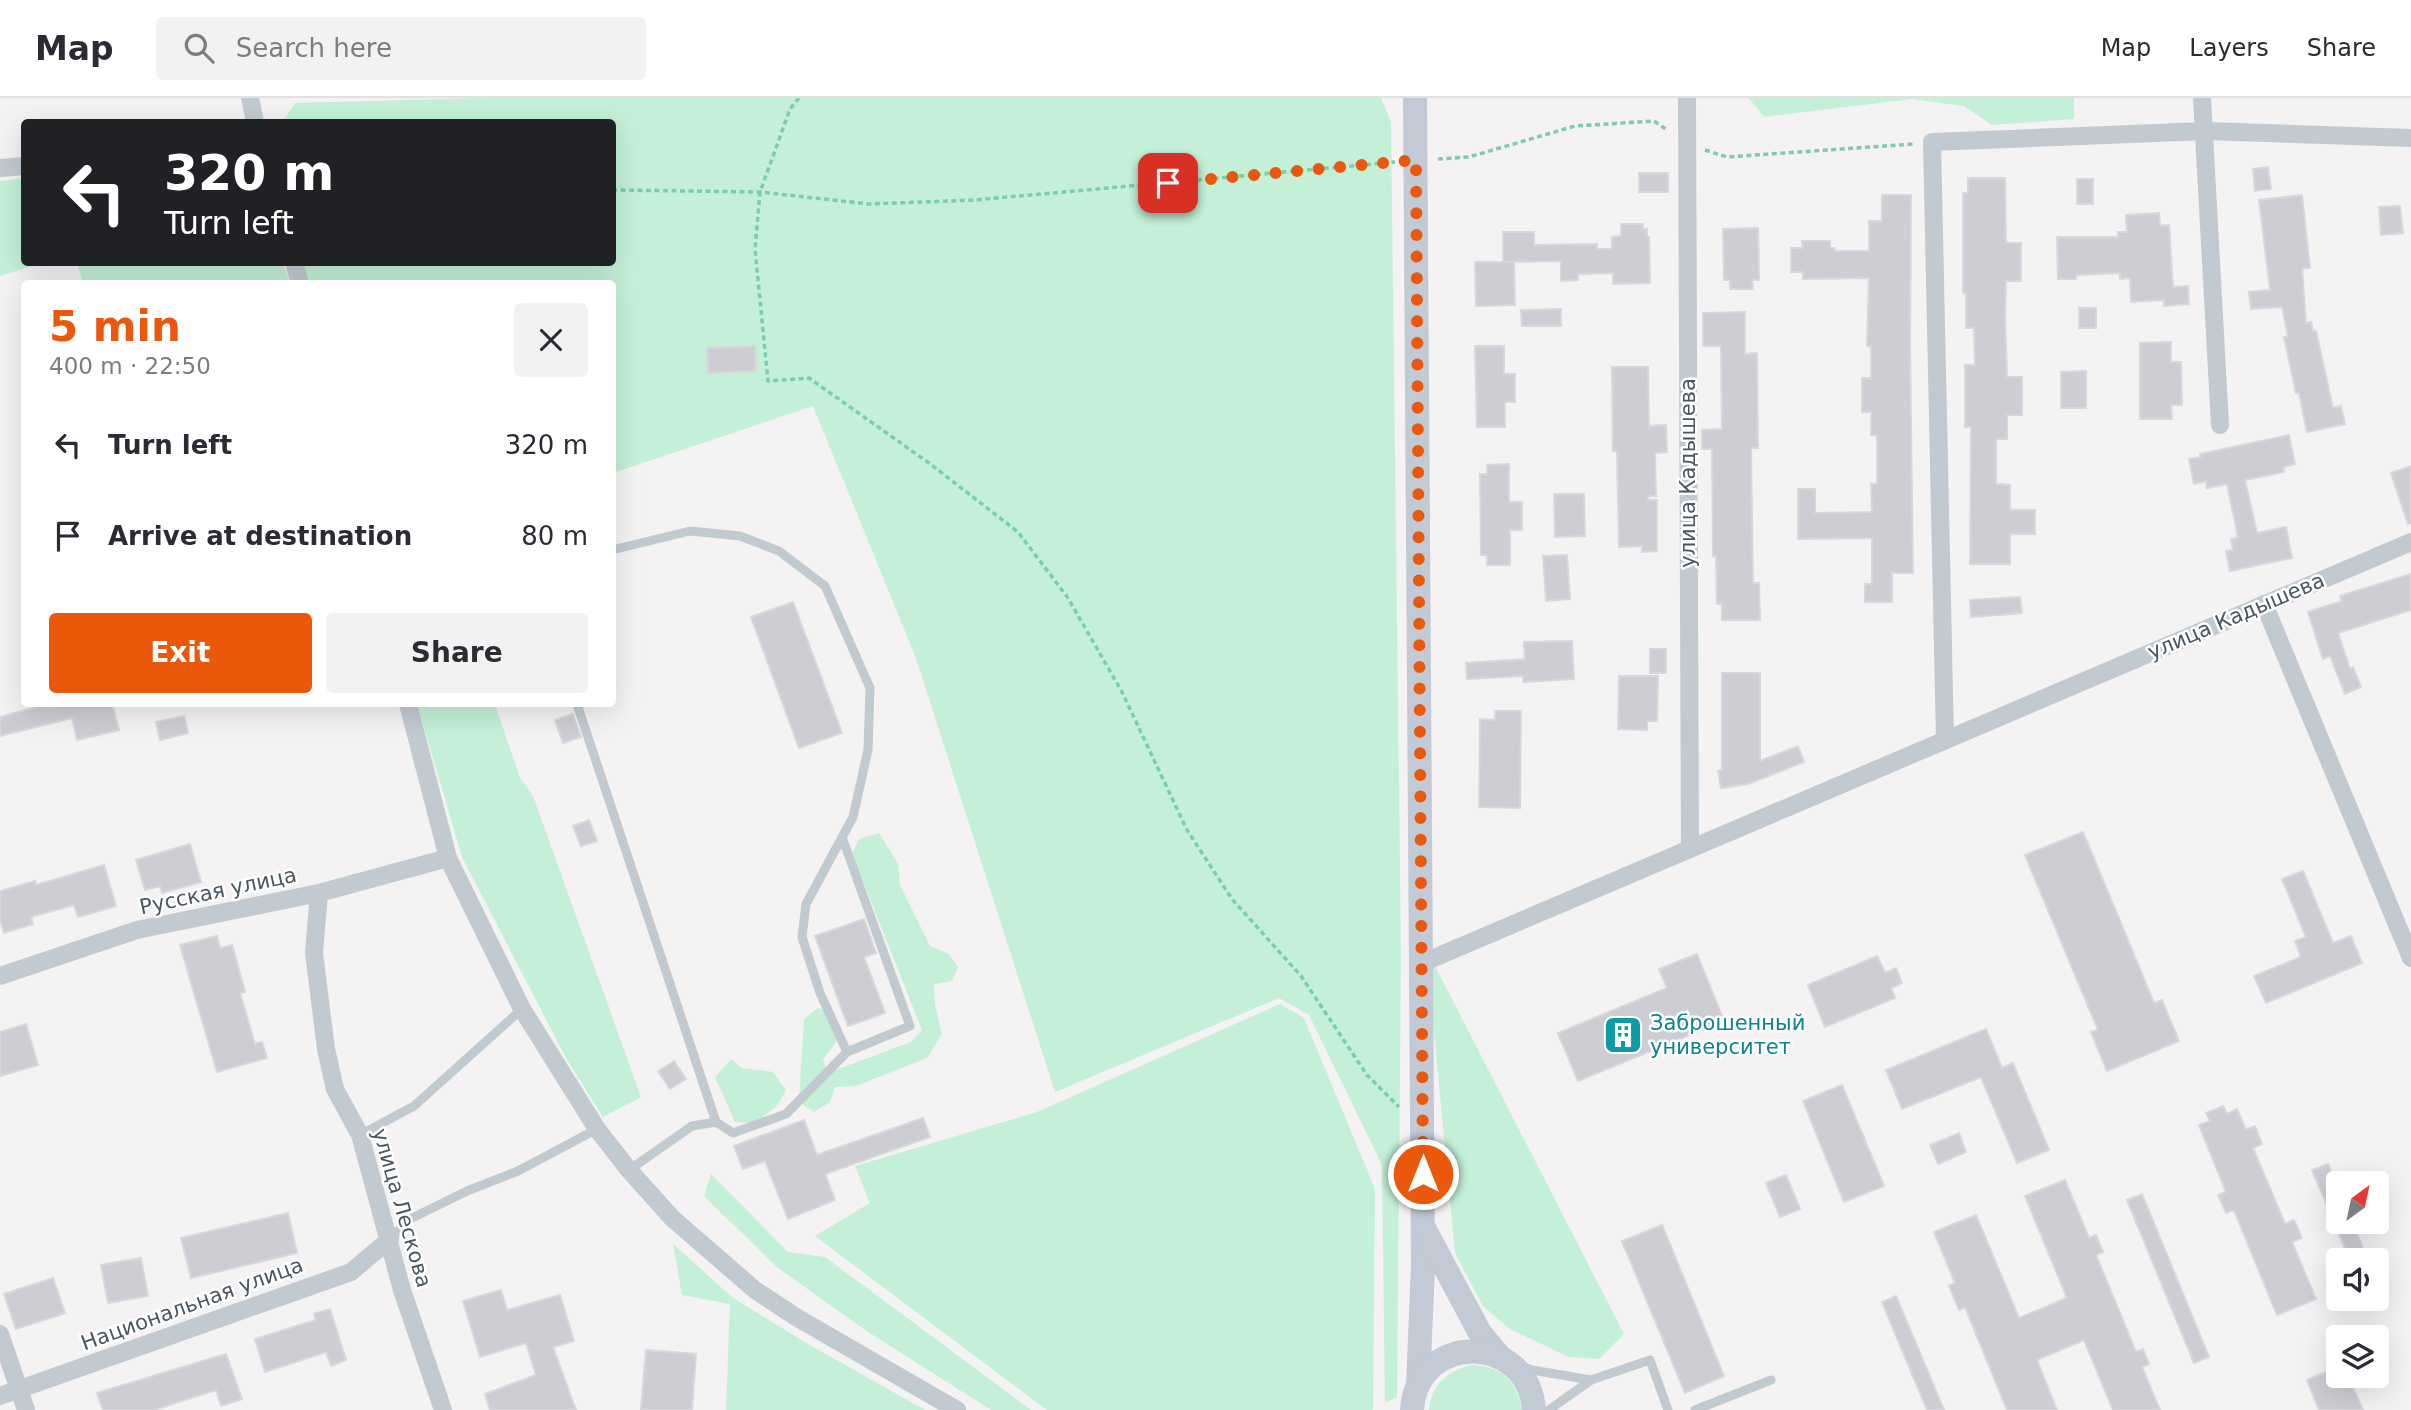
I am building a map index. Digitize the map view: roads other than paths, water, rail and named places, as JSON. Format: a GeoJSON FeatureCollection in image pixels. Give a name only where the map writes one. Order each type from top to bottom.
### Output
{"type":"FeatureCollection","features":[{"type":"Feature","properties":{"kind":"street"},"geometry":{"type":"LineString","coordinates":[[250,98],[254,119]]}},
{"type":"Feature","properties":{"kind":"street"},"geometry":{"type":"LineString","coordinates":[[1413,1403],[1423,1266],[1415,98]]}},
{"type":"Feature","properties":{"kind":"street","name":"улица Кадышева"},"geometry":{"type":"LineString","coordinates":[[1687,98],[1690,849]]}},
{"type":"Feature","properties":{"kind":"street"},"geometry":{"type":"LineString","coordinates":[[2202,98],[2220,425]]}},
{"type":"Feature","properties":{"kind":"street"},"geometry":{"type":"LineString","coordinates":[[1945,740],[1932,142],[2205,131],[2411,138]]}},
{"type":"Feature","properties":{"kind":"street"},"geometry":{"type":"LineString","coordinates":[[0,168],[21,166]]}},
{"type":"Feature","properties":{"kind":"street","name":"улица Кадышева"},"geometry":{"type":"LineString","coordinates":[[1422,963],[2411,541]]}},
{"type":"Feature","properties":{"kind":"street"},"geometry":{"type":"LineString","coordinates":[[2264,604],[2411,958]]}},
{"type":"Feature","properties":{"kind":"street"},"geometry":{"type":"LineString","coordinates":[[409,707],[448,858],[522,1009],[597,1129],[629,1170],[673,1218],[755,1290],[796,1317],[957,1410]]}},
{"type":"Feature","properties":{"kind":"street","name":"Русская улица"},"geometry":{"type":"LineString","coordinates":[[0,976],[137,930],[319,893],[448,858]]}},
{"type":"Feature","properties":{"kind":"street","name":"улица Лескова"},"geometry":{"type":"LineString","coordinates":[[319,893],[314,953],[326,1049],[335,1089],[360,1135],[402,1290],[443,1410]]}},
{"type":"Feature","properties":{"kind":"street"},"geometry":{"type":"LineString","coordinates":[[1423,1226],[1480,1333],[1500,1357],[1515,1367],[1527,1382],[1534,1410]]}},
{"type":"Feature","properties":{"kind":"street","name":"Национальная улица"},"geometry":{"type":"LineString","coordinates":[[0,1396],[351,1272],[390,1239]]}},
{"type":"Feature","properties":{"kind":"street"},"geometry":{"type":"LineString","coordinates":[[0,1334],[26,1410]]}},
{"type":"Feature","properties":{"kind":"street"},"geometry":{"type":"LineString","coordinates":[[1413,1403],[1436,1363],[1453,1354],[1472,1350],[1500,1357]]}},
{"type":"Feature","properties":{"kind":"lane"},"geometry":{"type":"LineString","coordinates":[[616,549],[690,531],[740,536],[779,551],[825,586],[870,688],[868,750],[853,817],[806,904],[802,937],[820,993],[847,1052]]}},
{"type":"Feature","properties":{"kind":"lane"},"geometry":{"type":"LineString","coordinates":[[578,707],[716,1122],[733,1133],[786,1114],[847,1052],[910,1026],[842,837]]}},
{"type":"Feature","properties":{"kind":"lane"},"geometry":{"type":"LineString","coordinates":[[360,1135],[414,1106],[522,1009]]}},
{"type":"Feature","properties":{"kind":"lane"},"geometry":{"type":"LineString","coordinates":[[629,1170],[692,1126],[716,1122]]}},
{"type":"Feature","properties":{"kind":"lane"},"geometry":{"type":"LineString","coordinates":[[390,1239],[410,1219],[467,1191],[518,1171],[597,1129]]}},
{"type":"Feature","properties":{"kind":"lane"},"geometry":{"type":"LineString","coordinates":[[1500,1357],[1532,1370],[1591,1380]]}},
{"type":"Feature","properties":{"kind":"lane"},"geometry":{"type":"LineString","coordinates":[[1549,1410],[1591,1380],[1650,1360],[1668,1410]]}},
{"type":"Feature","properties":{"kind":"lane"},"geometry":{"type":"LineString","coordinates":[[1695,1410],[1771,1380]]}},
{"type":"Feature","properties":{"kind":"place","name":"Заброшенный университет"},"geometry":{"type":"Point","coordinates":[1623,1035]}}]}
